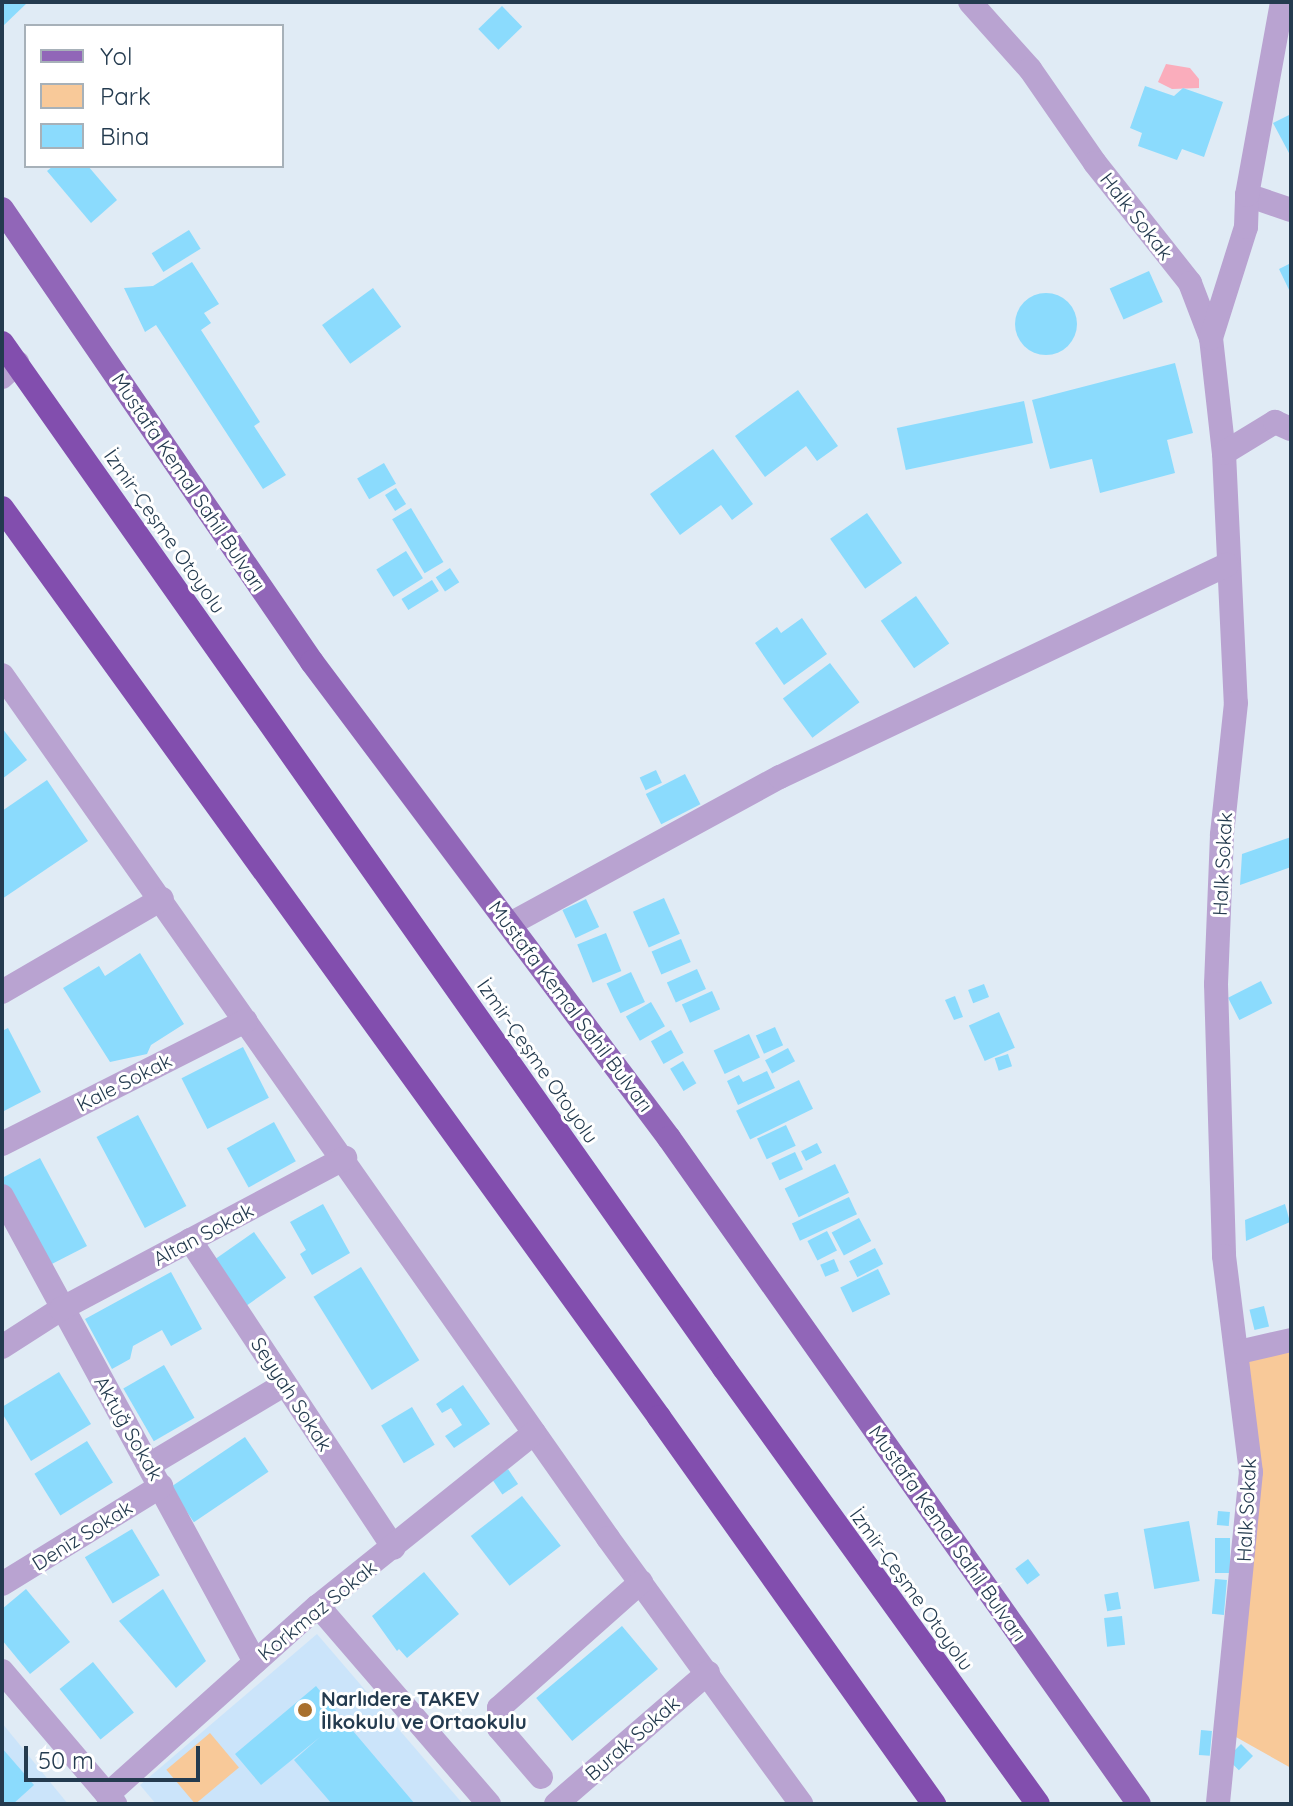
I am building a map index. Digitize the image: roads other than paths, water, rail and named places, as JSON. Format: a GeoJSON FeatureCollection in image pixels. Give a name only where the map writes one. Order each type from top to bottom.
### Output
{"type":"FeatureCollection","features":[{"type":"Feature","properties":{"kind":"highway","name":"İzmir-Çeşme Otoyolu"},"geometry":{"type":"LineString","coordinates":[[2,343],[9,370],[1038,1804]]}},
{"type":"Feature","properties":{"kind":"highway"},"geometry":{"type":"LineString","coordinates":[[2,508],[650,1404],[934,1804]]}},
{"type":"Feature","properties":{"kind":"main road","name":"Mustafa Kemal Sahil Bulvarı"},"geometry":{"type":"LineString","coordinates":[[2,209],[312,662],[669,1138],[1139,1804]]}},
{"type":"Feature","properties":{"kind":"street","name":"Halk Sokak"},"geometry":{"type":"LineString","coordinates":[[970,2],[1030,69],[1095,163],[1190,283],[1211,338],[1224,453],[1236,703],[1222,835],[1216,984],[1224,1256],[1239,1352],[1251,1472],[1218,1804]]}},
{"type":"Feature","properties":{"kind":"street"},"geometry":{"type":"LineString","coordinates":[[1211,338],[1246,227],[1247,195],[1282,2]]}},
{"type":"Feature","properties":{"kind":"street"},"geometry":{"type":"LineString","coordinates":[[1247,195],[1291,210]]}},
{"type":"Feature","properties":{"kind":"street"},"geometry":{"type":"LineString","coordinates":[[1224,453],[1275,422],[1291,429]]}},
{"type":"Feature","properties":{"kind":"street"},"geometry":{"type":"LineString","coordinates":[[510,924],[780,777],[1227,565]]}},
{"type":"Feature","properties":{"kind":"street"},"geometry":{"type":"LineString","coordinates":[[2,675],[345,1158],[534,1433],[801,1804]]}},
{"type":"Feature","properties":{"kind":"street"},"geometry":{"type":"LineString","coordinates":[[2,992],[162,899]]}},
{"type":"Feature","properties":{"kind":"street","name":"Kale Sokak"},"geometry":{"type":"LineString","coordinates":[[2,1144],[246,1021]]}},
{"type":"Feature","properties":{"kind":"street","name":"Altan Sokak"},"geometry":{"type":"LineString","coordinates":[[2,1347],[61,1309],[345,1158]]}},
{"type":"Feature","properties":{"kind":"street","name":"Aktuğ Sokak"},"geometry":{"type":"LineString","coordinates":[[2,1196],[255,1662]]}},
{"type":"Feature","properties":{"kind":"street","name":"Seyyah Sokak"},"geometry":{"type":"LineString","coordinates":[[190,1240],[394,1548]]}},
{"type":"Feature","properties":{"kind":"street"},"geometry":{"type":"LineString","coordinates":[[1239,1352],[1291,1340]]}},
{"type":"Feature","properties":{"kind":"street","name":"Deniz Sokak"},"geometry":{"type":"LineString","coordinates":[[2,1584],[285,1384]]}},
{"type":"Feature","properties":{"kind":"street","name":"Korkmaz Sokak"},"geometry":{"type":"LineString","coordinates":[[111,1800],[318,1606],[534,1433]]}},
{"type":"Feature","properties":{"kind":"street"},"geometry":{"type":"LineString","coordinates":[[541,1777],[499,1728],[499,1708],[641,1582]]}},
{"type":"Feature","properties":{"kind":"street"},"geometry":{"type":"LineString","coordinates":[[318,1606],[489,1804]]}},
{"type":"Feature","properties":{"kind":"street"},"geometry":{"type":"LineString","coordinates":[[2,1671],[111,1800]]}},
{"type":"Feature","properties":{"kind":"street","name":"Burak Sokak"},"geometry":{"type":"LineString","coordinates":[[556,1804],[708,1673]]}},
{"type":"Feature","properties":{"kind":"place","name":"Narlıdere TAKEV İlkokulu ve Ortaokulu"},"geometry":{"type":"Point","coordinates":[305,1710]}}]}
